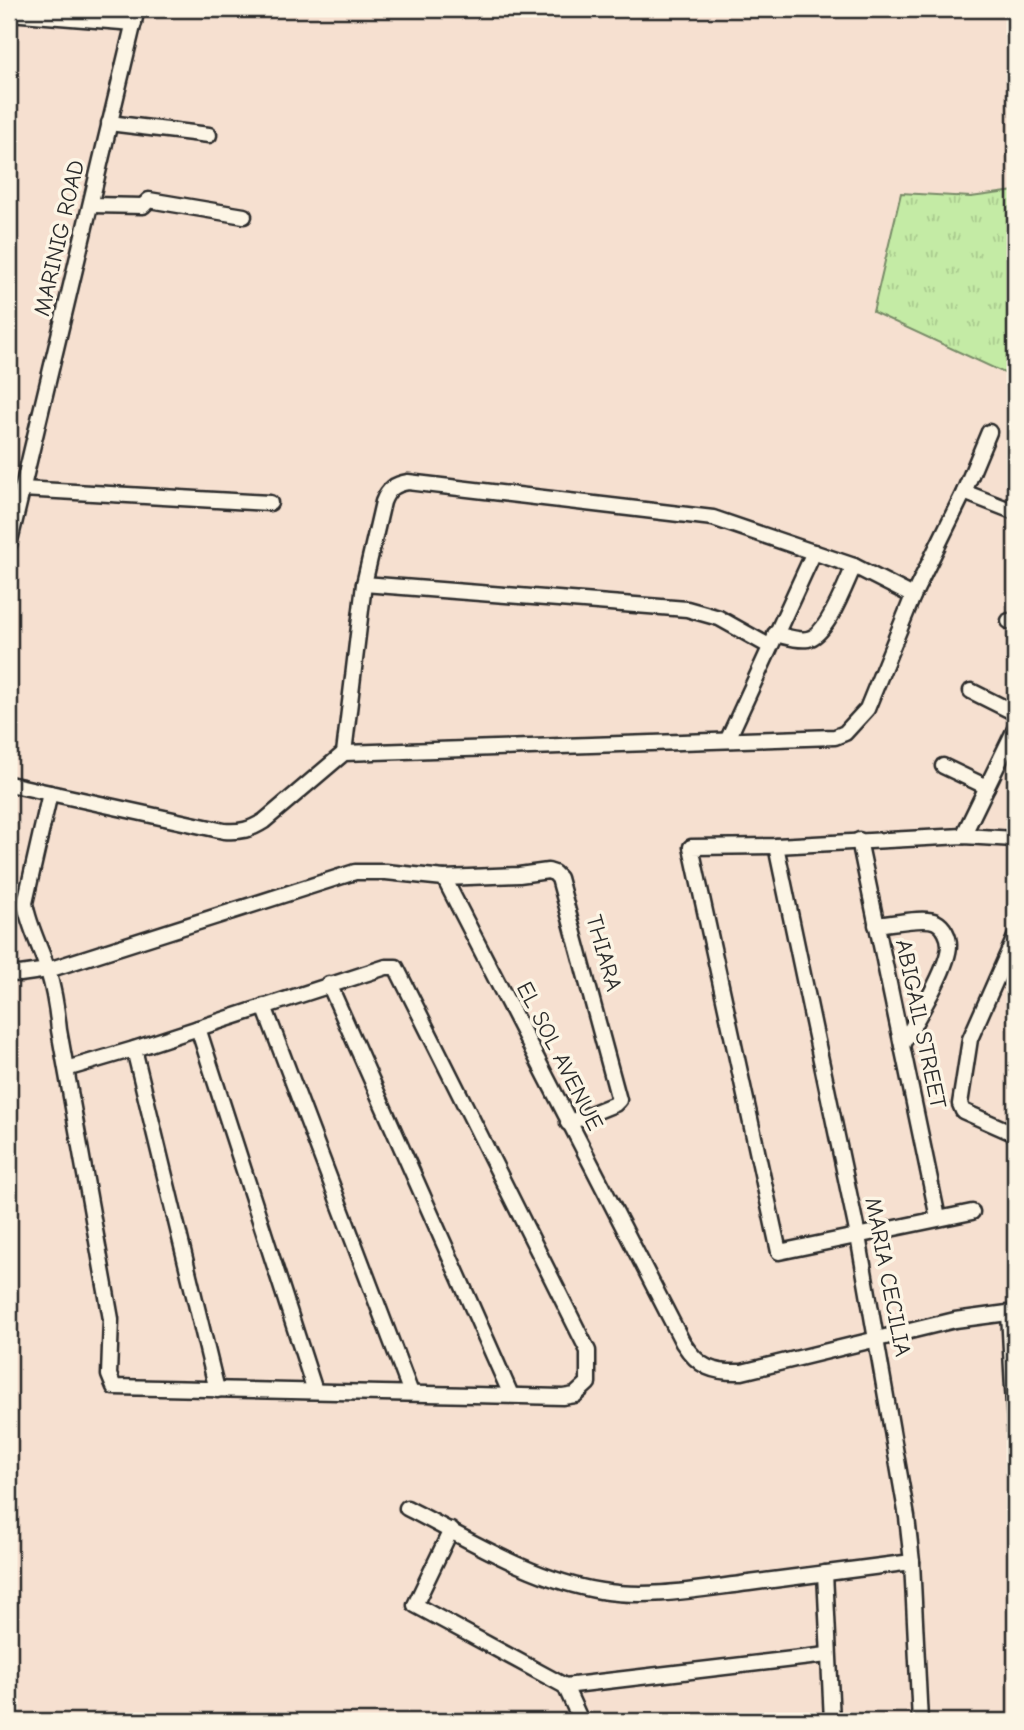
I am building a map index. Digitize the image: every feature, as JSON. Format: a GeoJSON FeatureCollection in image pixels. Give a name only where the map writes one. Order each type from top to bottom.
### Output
{"type":"FeatureCollection","features":[{"type":"Feature","properties":{"kind":"street"},"geometry":{"type":"LineString","coordinates":[[9,13],[135,16]]}},
{"type":"Feature","properties":{"kind":"street","name":"MARINIG ROAD"},"geometry":{"type":"LineString","coordinates":[[9,545],[12,519],[22,489],[92,205],[135,16]]}},
{"type":"Feature","properties":{"kind":"street"},"geometry":{"type":"LineString","coordinates":[[109,123],[209,135]]}},
{"type":"Feature","properties":{"kind":"street"},"geometry":{"type":"LineString","coordinates":[[92,205],[143,206],[149,200],[244,216]]}},
{"type":"Feature","properties":{"kind":"street"},"geometry":{"type":"LineString","coordinates":[[9,784],[240,832],[252,829],[264,821],[344,753],[835,737],[845,733],[867,709],[913,596],[964,492],[989,432]]}},
{"type":"Feature","properties":{"kind":"street"},"geometry":{"type":"LineString","coordinates":[[344,753],[364,584],[386,493],[392,487],[408,482],[713,518],[854,566],[913,596]]}},
{"type":"Feature","properties":{"kind":"street"},"geometry":{"type":"LineString","coordinates":[[22,489],[270,503]]}},
{"type":"Feature","properties":{"kind":"street"},"geometry":{"type":"LineString","coordinates":[[964,492],[1015,513]]}},
{"type":"Feature","properties":{"kind":"street"},"geometry":{"type":"LineString","coordinates":[[728,739],[814,552]]}},
{"type":"Feature","properties":{"kind":"street"},"geometry":{"type":"LineString","coordinates":[[364,584],[687,609],[719,618],[772,640],[811,639],[825,626],[854,566]]}},
{"type":"Feature","properties":{"kind":"street"},"geometry":{"type":"LineString","coordinates":[[971,691],[1015,713]]}},
{"type":"Feature","properties":{"kind":"street"},"geometry":{"type":"LineString","coordinates":[[963,836],[1015,729]]}},
{"type":"Feature","properties":{"kind":"street"},"geometry":{"type":"LineString","coordinates":[[943,766],[987,787]]}},
{"type":"Feature","properties":{"kind":"street"},"geometry":{"type":"LineString","coordinates":[[50,793],[25,903],[56,1001],[66,1069],[111,1319],[109,1375],[114,1387],[563,1397],[575,1395],[588,1383],[588,1351],[396,967],[386,967],[329,984],[66,1069]]}},
{"type":"Feature","properties":{"kind":"street"},"geometry":{"type":"LineString","coordinates":[[972,1212],[779,1252],[691,847],[776,846],[963,836],[1015,838]]}},
{"type":"Feature","properties":{"kind":"street","name":"ABIGAIL STREET"},"geometry":{"type":"LineString","coordinates":[[859,840],[938,1218]]}},
{"type":"Feature","properties":{"kind":"street","name":"MARIA CECILIA"},"geometry":{"type":"LineString","coordinates":[[776,846],[858,1236],[907,1517],[912,1562],[920,1721]]}},
{"type":"Feature","properties":{"kind":"street","name":"THIARA"},"geometry":{"type":"LineString","coordinates":[[444,878],[519,876],[548,871],[559,878],[619,1100],[568,1123]]}},
{"type":"Feature","properties":{"kind":"street"},"geometry":{"type":"LineString","coordinates":[[9,973],[48,970],[355,872],[444,878]]}},
{"type":"Feature","properties":{"kind":"street","name":"EL SOL AVENUE"},"geometry":{"type":"LineString","coordinates":[[444,878],[683,1343],[692,1358],[702,1366],[727,1372],[742,1372],[955,1320],[1012,1312]]}},
{"type":"Feature","properties":{"kind":"street"},"geometry":{"type":"LineString","coordinates":[[876,925],[926,920],[938,923],[946,932],[949,945],[945,962],[902,1045]]}},
{"type":"Feature","properties":{"kind":"street"},"geometry":{"type":"LineString","coordinates":[[1013,1128],[963,1111],[960,1096],[970,1039],[1015,937]]}},
{"type":"Feature","properties":{"kind":"street"},"geometry":{"type":"LineString","coordinates":[[329,984],[511,1395]]}},
{"type":"Feature","properties":{"kind":"street"},"geometry":{"type":"LineString","coordinates":[[264,1006],[411,1393]]}},
{"type":"Feature","properties":{"kind":"street"},"geometry":{"type":"LineString","coordinates":[[198,1028],[315,1391]]}},
{"type":"Feature","properties":{"kind":"street"},"geometry":{"type":"LineString","coordinates":[[134,1049],[217,1390]]}},
{"type":"Feature","properties":{"kind":"street"},"geometry":{"type":"LineString","coordinates":[[1012,1312],[1015,1426]]}},
{"type":"Feature","properties":{"kind":"street"},"geometry":{"type":"LineString","coordinates":[[407,1508],[521,1566],[600,1591],[638,1594],[678,1592],[912,1562]]}},
{"type":"Feature","properties":{"kind":"street"},"geometry":{"type":"LineString","coordinates":[[451,1530],[415,1605],[565,1686],[827,1655]]}},
{"type":"Feature","properties":{"kind":"street"},"geometry":{"type":"LineString","coordinates":[[825,1573],[832,1721]]}},
{"type":"Feature","properties":{"kind":"street"},"geometry":{"type":"LineString","coordinates":[[565,1686],[581,1721]]}},
{"type":"Feature","properties":{"kind":"green space"},"geometry":{"type":"Polygon","coordinates":[[[1015,191],[1015,378],[873,312],[901,193],[971,197],[1015,191]]]}}]}
